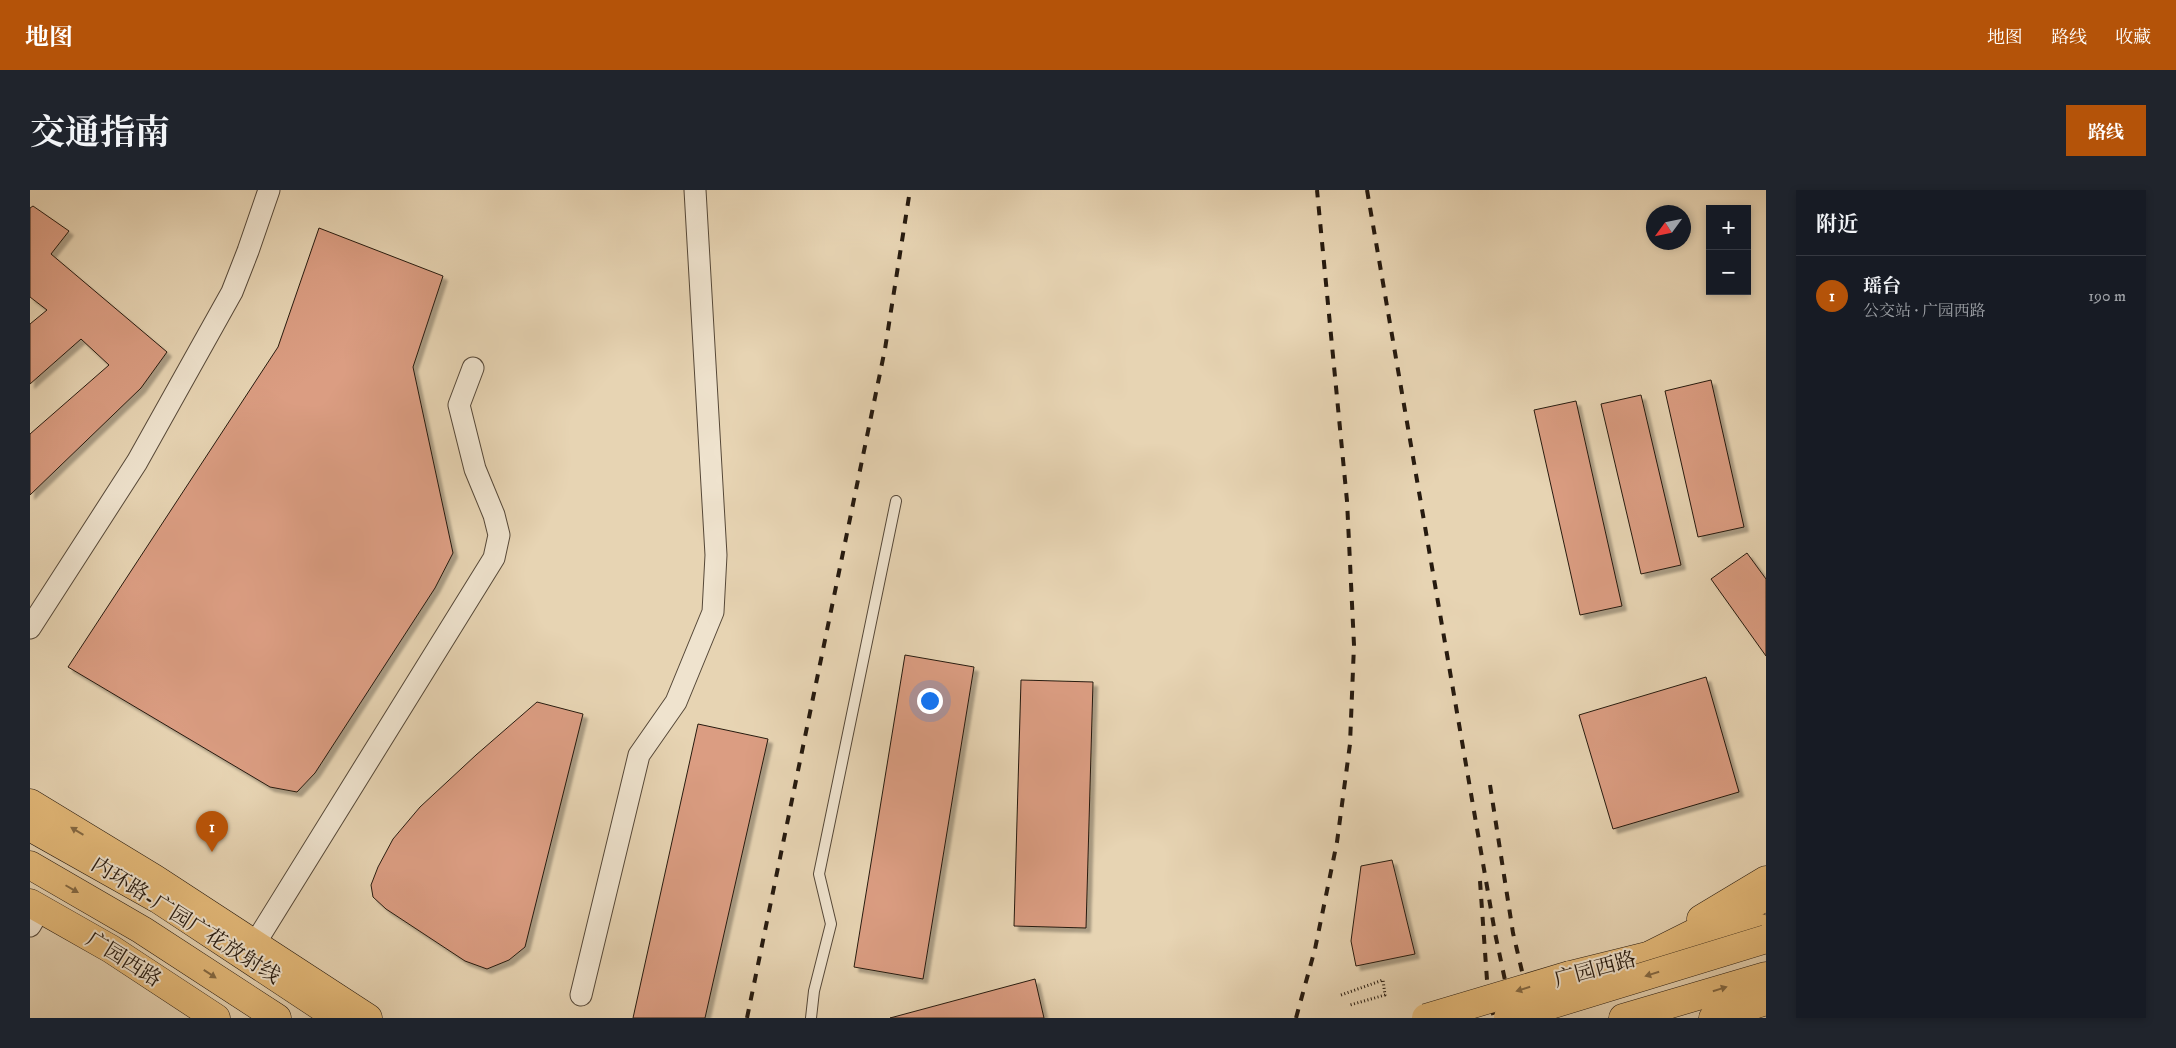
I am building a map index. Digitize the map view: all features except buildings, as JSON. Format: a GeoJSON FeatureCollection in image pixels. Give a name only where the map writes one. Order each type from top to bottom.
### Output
{"type":"FeatureCollection","features":[{"type":"Feature","properties":{"kind":"main road"},"geometry":{"type":"LineString","coordinates":[[30,803],[155,880],[368,1018]]}},
{"type":"Feature","properties":{"kind":"main road","name":"内环路-广园广花放射线"},"geometry":{"type":"LineString","coordinates":[[30,827],[55,839],[158,899],[338,1018]]}},
{"type":"Feature","properties":{"kind":"main road","name":"内环路-广园广花放射线"},"geometry":{"type":"LineString","coordinates":[[30,865],[142,930],[277,1018]]}},
{"type":"Feature","properties":{"kind":"main road"},"geometry":{"type":"LineString","coordinates":[[1652,954],[1741,893],[1766,880]]}},
{"type":"Feature","properties":{"kind":"main road"},"geometry":{"type":"LineString","coordinates":[[1652,954],[1766,897]]}},
{"type":"Feature","properties":{"kind":"main road","name":"广园西路"},"geometry":{"type":"LineString","coordinates":[[33,913],[111,950],[216,1018]]}},
{"type":"Feature","properties":{"kind":"main road","name":"广园西路"},"geometry":{"type":"LineString","coordinates":[[1426,1018],[1570,975],[1766,926]]}},
{"type":"Feature","properties":{"kind":"main road"},"geometry":{"type":"LineString","coordinates":[[1508,1018],[1766,940]]}},
{"type":"Feature","properties":{"kind":"main road"},"geometry":{"type":"LineString","coordinates":[[1623,1018],[1766,976]]}},
{"type":"Feature","properties":{"kind":"main road"},"geometry":{"type":"LineString","coordinates":[[1713,1018],[1766,1001]]}},
{"type":"Feature","properties":{"kind":"street"},"geometry":{"type":"LineString","coordinates":[[30,628],[136,462],[232,292],[269,190]]}},
{"type":"Feature","properties":{"kind":"street"},"geometry":{"type":"LineString","coordinates":[[581,995],[639,755],[676,702],[712,612],[716,555],[695,190]]}},
{"type":"Feature","properties":{"kind":"street"},"geometry":{"type":"LineString","coordinates":[[254,945],[494,558],[499,535],[494,515],[475,469],[459,405],[473,368]]}},
{"type":"Feature","properties":{"kind":"lane"},"geometry":{"type":"LineString","coordinates":[[811,1018],[814,991],[831,924],[819,874],[896,501]]}},
{"type":"Feature","properties":{"kind":"path"},"geometry":{"type":"LineString","coordinates":[[1341,995],[1383,980],[1385,995],[1350,1005]]}},
{"type":"Feature","properties":{"kind":"railway"},"geometry":{"type":"LineString","coordinates":[[747,1018],[885,349],[910,190]]}},
{"type":"Feature","properties":{"kind":"railway"},"geometry":{"type":"LineString","coordinates":[[1296,1018],[1315,949],[1337,842],[1350,744],[1354,645],[1347,501],[1317,190]]}},
{"type":"Feature","properties":{"kind":"railway"},"geometry":{"type":"LineString","coordinates":[[1367,190],[1495,933],[1513,1018]]}},
{"type":"Feature","properties":{"kind":"railway"},"geometry":{"type":"LineString","coordinates":[[1490,785],[1513,933],[1533,1018]]}},
{"type":"Feature","properties":{"kind":"railway"},"geometry":{"type":"LineString","coordinates":[[1480,881],[1488,994],[1494,1018]]}},
{"type":"Feature","properties":{"kind":"place","name":"瑶台"},"geometry":{"type":"Point","coordinates":[212,852]}}]}
